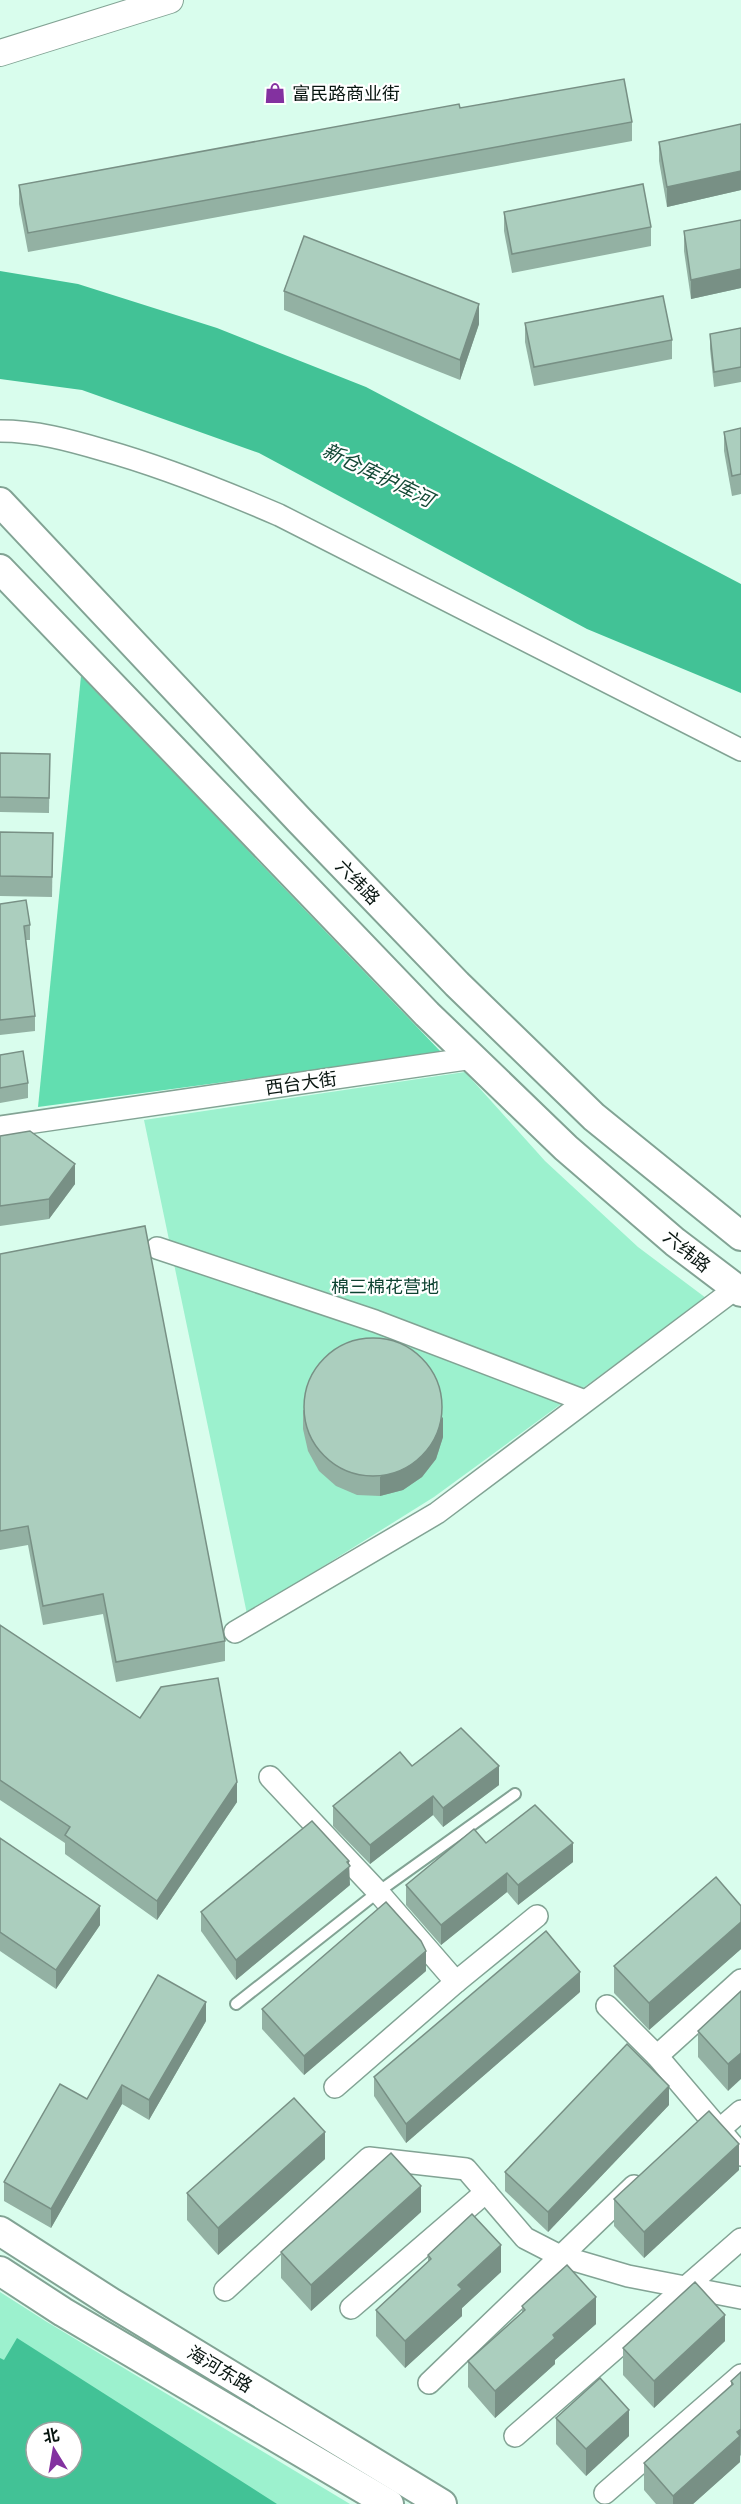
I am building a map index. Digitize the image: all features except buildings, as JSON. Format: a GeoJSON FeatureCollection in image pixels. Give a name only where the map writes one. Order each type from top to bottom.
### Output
{"type":"FeatureCollection","features":[{"type":"Feature","properties":{"kind":"main road","name":"六纬路"},"geometry":{"type":"LineString","coordinates":[[0,502],[298,820],[457,984],[594,1117],[741,1236]]}},
{"type":"Feature","properties":{"kind":"main road","name":"六纬路"},"geometry":{"type":"LineString","coordinates":[[0,569],[473,1059],[566,1148],[675,1242],[738,1290]]}},
{"type":"Feature","properties":{"kind":"main road","name":"海河东路"},"geometry":{"type":"LineString","coordinates":[[0,2231],[112,2303],[442,2504]]}},
{"type":"Feature","properties":{"kind":"main road","name":"海河东路"},"geometry":{"type":"LineString","coordinates":[[0,2271],[63,2312],[389,2504]]}},
{"type":"Feature","properties":{"kind":"street"},"geometry":{"type":"LineString","coordinates":[[0,53],[170,0]]}},
{"type":"Feature","properties":{"kind":"street"},"geometry":{"type":"LineString","coordinates":[[0,431],[57,437],[154,465],[223,490],[289,521],[741,750]]}},
{"type":"Feature","properties":{"kind":"street","name":"西台大街"},"geometry":{"type":"LineString","coordinates":[[0,1127],[473,1059]]}},
{"type":"Feature","properties":{"kind":"street"},"geometry":{"type":"LineString","coordinates":[[157,1248],[375,1321],[585,1401]]}},
{"type":"Feature","properties":{"kind":"street"},"geometry":{"type":"LineString","coordinates":[[235,1632],[437,1512],[738,1290]]}},
{"type":"Feature","properties":{"kind":"street"},"geometry":{"type":"LineString","coordinates":[[270,1777],[378,1892],[456,1982]]}},
{"type":"Feature","properties":{"kind":"street"},"geometry":{"type":"LineString","coordinates":[[335,2087],[456,1982],[537,1916]]}},
{"type":"Feature","properties":{"kind":"street"},"geometry":{"type":"LineString","coordinates":[[657,2056],[741,1980]]}},
{"type":"Feature","properties":{"kind":"street"},"geometry":{"type":"LineString","coordinates":[[607,2006],[657,2056],[741,2155]]}},
{"type":"Feature","properties":{"kind":"street"},"geometry":{"type":"LineString","coordinates":[[690,2133],[741,2111]]}},
{"type":"Feature","properties":{"kind":"street"},"geometry":{"type":"LineString","coordinates":[[225,2290],[369,2158],[466,2169],[525,2238],[560,2256],[628,2276],[741,2298]]}},
{"type":"Feature","properties":{"kind":"street"},"geometry":{"type":"LineString","coordinates":[[429,2382],[647,2174]]}},
{"type":"Feature","properties":{"kind":"street"},"geometry":{"type":"LineString","coordinates":[[351,2308],[486,2192]]}},
{"type":"Feature","properties":{"kind":"street"},"geometry":{"type":"LineString","coordinates":[[515,2436],[684,2286],[741,2239]]}},
{"type":"Feature","properties":{"kind":"street"},"geometry":{"type":"LineString","coordinates":[[605,2493],[741,2375]]}},
{"type":"Feature","properties":{"kind":"lane"},"geometry":{"type":"LineString","coordinates":[[236,2004],[378,1892],[515,1794]]}},
{"type":"Feature","properties":{"kind":"green space","name":"棉三棉花营地"},"geometry":{"type":"Polygon","coordinates":[[[465,1072],[545,1161],[638,1247],[706,1298],[434,1497],[247,1614],[144,1120],[465,1072]]]}},
{"type":"Feature","properties":{"kind":"green space"},"geometry":{"type":"Polygon","coordinates":[[[0,2292],[47,2322],[350,2504],[0,2504],[0,2292]]]}},
{"type":"Feature","properties":{"kind":"shaded area"},"geometry":{"type":"Polygon","coordinates":[[[81,676],[442,1053],[38,1107],[81,676]]]}},
{"type":"Feature","properties":{"kind":"water","name":"新仓库护库河"},"geometry":{"type":"Polygon","coordinates":[[[0,271],[78,284],[217,328],[366,387],[741,584],[741,693],[587,629],[259,453],[82,390],[0,379],[0,271]]]}},
{"type":"Feature","properties":{"kind":"water"},"geometry":{"type":"Polygon","coordinates":[[[17,2338],[277,2504],[0,2504],[0,2358],[4,2360],[17,2338]]]}},
{"type":"Feature","properties":{"kind":"place","name":"富民路商业街"},"geometry":{"type":"Point","coordinates":[275,93]}}]}
